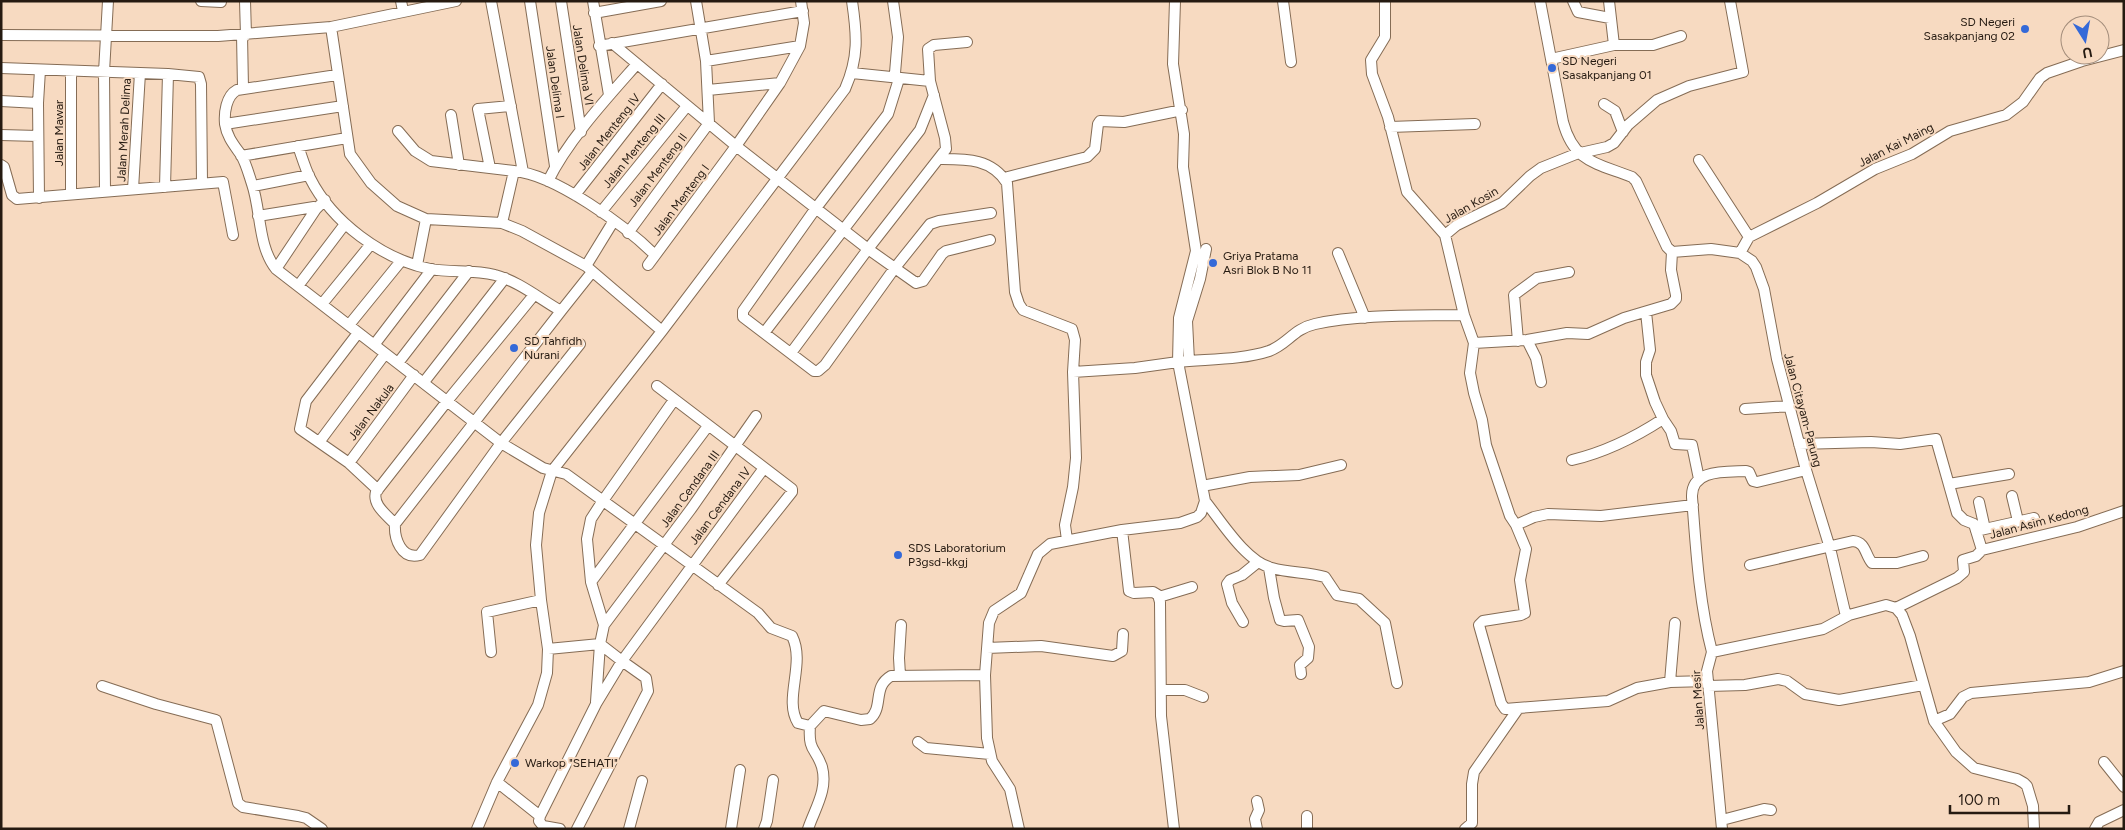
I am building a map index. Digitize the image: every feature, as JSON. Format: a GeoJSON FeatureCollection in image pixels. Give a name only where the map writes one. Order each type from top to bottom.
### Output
{"type":"FeatureCollection","features":[{"type":"Feature","properties":{"kind":"street"},"geometry":{"type":"LineString","coordinates":[[105,191],[104,72],[108,1]]}},
{"type":"Feature","properties":{"kind":"street"},"geometry":{"type":"LineString","coordinates":[[200,1],[221,2]]}},
{"type":"Feature","properties":{"kind":"street"},"geometry":{"type":"LineString","coordinates":[[243,88],[242,35],[245,1]]}},
{"type":"Feature","properties":{"kind":"street"},"geometry":{"type":"LineString","coordinates":[[1,35],[242,35],[331,27],[402,6],[456,1]]}},
{"type":"Feature","properties":{"kind":"street"},"geometry":{"type":"LineString","coordinates":[[490,1],[511,106],[518,171],[502,223]]}},
{"type":"Feature","properties":{"kind":"street","name":"Jalan Delima I"},"geometry":{"type":"LineString","coordinates":[[530,1],[555,166]]}},
{"type":"Feature","properties":{"kind":"street","name":"Jalan Delima VI"},"geometry":{"type":"LineString","coordinates":[[561,1],[581,132]]}},
{"type":"Feature","properties":{"kind":"street"},"geometry":{"type":"LineString","coordinates":[[593,1],[599,46],[609,95]]}},
{"type":"Feature","properties":{"kind":"street"},"geometry":{"type":"LineString","coordinates":[[594,13],[661,1]]}},
{"type":"Feature","properties":{"kind":"street"},"geometry":{"type":"LineString","coordinates":[[696,1],[706,61],[709,123]]}},
{"type":"Feature","properties":{"kind":"street"},"geometry":{"type":"LineString","coordinates":[[477,829],[497,782],[538,705],[549,663],[540,600],[536,530],[539,513],[552,471],[662,331],[845,89],[852,73],[857,43],[852,1]]}},
{"type":"Feature","properties":{"kind":"street"},"geometry":{"type":"LineString","coordinates":[[893,1],[898,37],[896,77],[898,82],[888,114],[816,208],[743,311],[745,320],[814,370],[820,370],[894,269],[930,224],[991,212]]}},
{"type":"Feature","properties":{"kind":"street"},"geometry":{"type":"LineString","coordinates":[[1175,1],[1172,54],[1182,110],[1184,134],[1183,167],[1196,251],[1179,318],[1178,362],[1205,501],[1226,528],[1258,562],[1269,568],[1325,577],[1337,595],[1353,597],[1364,602],[1380,617],[1387,628],[1397,683]]}},
{"type":"Feature","properties":{"kind":"street"},"geometry":{"type":"LineString","coordinates":[[1283,1],[1291,62]]}},
{"type":"Feature","properties":{"kind":"street"},"geometry":{"type":"LineString","coordinates":[[1385,1],[1385,37],[1373,56],[1371,68],[1375,85],[1390,127],[1406,192],[1445,235]]}},
{"type":"Feature","properties":{"kind":"street"},"geometry":{"type":"LineString","coordinates":[[1540,1],[1566,134],[1579,154],[1597,165],[1628,175],[1636,181],[1667,247],[1672,252],[1672,270],[1676,299],[1666,306],[1624,318],[1588,334],[1567,333],[1523,340],[1474,343],[1470,373],[1482,420],[1486,445],[1510,516],[1526,549],[1520,580],[1525,612],[1521,615],[1483,621],[1479,625],[1501,704],[1506,709],[1518,709],[1608,700],[1637,688],[1670,682],[1745,684],[1778,679],[1787,681],[1805,694],[1843,700],[1923,686]]}},
{"type":"Feature","properties":{"kind":"street"},"geometry":{"type":"LineString","coordinates":[[1573,1],[1578,12],[1610,18]]}},
{"type":"Feature","properties":{"kind":"street"},"geometry":{"type":"LineString","coordinates":[[1609,1],[1614,45]]}},
{"type":"Feature","properties":{"kind":"street","name":"Jalan Kosin"},"geometry":{"type":"LineString","coordinates":[[1474,343],[1464,315],[1445,235],[1457,225],[1502,203],[1535,172],[1579,154],[1607,147],[1614,143],[1628,124],[1651,104],[1672,92],[1743,72],[1730,1]]}},
{"type":"Feature","properties":{"kind":"street"},"geometry":{"type":"LineString","coordinates":[[599,46],[700,28],[802,6],[803,33],[800,46],[706,61]]}},
{"type":"Feature","properties":{"kind":"street"},"geometry":{"type":"LineString","coordinates":[[331,27],[350,154],[372,184],[397,206],[426,219],[502,223],[522,230],[589,269],[662,331]]}},
{"type":"Feature","properties":{"kind":"street"},"geometry":{"type":"LineString","coordinates":[[1552,59],[1614,45],[1653,45],[1681,36]]}},
{"type":"Feature","properties":{"kind":"street"},"geometry":{"type":"LineString","coordinates":[[791,353],[868,249],[946,149],[930,81],[928,49],[930,46],[967,42]]}},
{"type":"Feature","properties":{"kind":"street"},"geometry":{"type":"LineString","coordinates":[[612,43],[709,123],[735,148],[894,269],[916,283],[920,283],[946,251],[990,240]]}},
{"type":"Feature","properties":{"kind":"street","name":"Jalan Menteng I"},"geometry":{"type":"LineString","coordinates":[[648,265],[735,148],[780,83],[800,46]]}},
{"type":"Feature","properties":{"kind":"street","name":"Jalan Kai Maing"},"geometry":{"type":"LineString","coordinates":[[1749,237],[1817,203],[1875,169],[1912,154],[1950,131],[2006,115],[2022,102],[2040,78],[2047,73],[2075,63],[2124,50]]}},
{"type":"Feature","properties":{"kind":"street"},"geometry":{"type":"LineString","coordinates":[[548,180],[555,166],[609,95],[637,64]]}},
{"type":"Feature","properties":{"kind":"street"},"geometry":{"type":"LineString","coordinates":[[1,68],[194,75],[199,77],[202,184]]}},
{"type":"Feature","properties":{"kind":"street"},"geometry":{"type":"LineString","coordinates":[[39,198],[38,103],[40,70]]}},
{"type":"Feature","properties":{"kind":"street","name":"Jalan Mawar"},"geometry":{"type":"LineString","coordinates":[[71,72],[71,194]]}},
{"type":"Feature","properties":{"kind":"street","name":"Jalan Merah Delima"},"geometry":{"type":"LineString","coordinates":[[133,189],[140,73]]}},
{"type":"Feature","properties":{"kind":"street"},"geometry":{"type":"LineString","coordinates":[[852,73],[930,81]]}},
{"type":"Feature","properties":{"kind":"street"},"geometry":{"type":"LineString","coordinates":[[166,187],[168,74]]}},
{"type":"Feature","properties":{"kind":"street"},"geometry":{"type":"LineString","coordinates":[[337,75],[243,88],[231,94],[225,124],[253,186],[268,256],[276,269],[501,442],[552,471],[566,474],[602,502],[664,545],[693,562],[718,584],[758,613],[770,628],[792,636],[795,642],[797,669],[793,697],[794,714],[798,723],[810,726]]}},
{"type":"Feature","properties":{"kind":"street"},"geometry":{"type":"LineString","coordinates":[[708,90],[780,83]]}},
{"type":"Feature","properties":{"kind":"street","name":"Jalan Menteng IV"},"geometry":{"type":"LineString","coordinates":[[575,195],[662,84]]}},
{"type":"Feature","properties":{"kind":"street"},"geometry":{"type":"LineString","coordinates":[[764,334],[920,130],[934,94]]}},
{"type":"Feature","properties":{"kind":"street"},"geometry":{"type":"LineString","coordinates":[[1,101],[38,103]]}},
{"type":"Feature","properties":{"kind":"street"},"geometry":{"type":"LineString","coordinates":[[1604,104],[1615,111],[1623,132]]}},
{"type":"Feature","properties":{"kind":"street"},"geometry":{"type":"LineString","coordinates":[[225,124],[343,106]]}},
{"type":"Feature","properties":{"kind":"street"},"geometry":{"type":"LineString","coordinates":[[490,168],[478,109],[511,106]]}},
{"type":"Feature","properties":{"kind":"street","name":"Jalan Menteng III"},"geometry":{"type":"LineString","coordinates":[[601,212],[687,106]]}},
{"type":"Feature","properties":{"kind":"street"},"geometry":{"type":"LineString","coordinates":[[1004,178],[1087,157],[1095,149],[1100,121],[1124,122],[1182,110]]}},
{"type":"Feature","properties":{"kind":"street"},"geometry":{"type":"LineString","coordinates":[[451,115],[459,165]]}},
{"type":"Feature","properties":{"kind":"street","name":"Jalan Menteng II"},"geometry":{"type":"LineString","coordinates":[[628,233],[709,123]]}},
{"type":"Feature","properties":{"kind":"street"},"geometry":{"type":"LineString","coordinates":[[1390,127],[1475,124]]}},
{"type":"Feature","properties":{"kind":"street"},"geometry":{"type":"LineString","coordinates":[[398,131],[415,151],[425,158],[459,165],[518,171],[548,180],[601,212],[655,255]]}},
{"type":"Feature","properties":{"kind":"street"},"geometry":{"type":"LineString","coordinates":[[1,135],[38,136]]}},
{"type":"Feature","properties":{"kind":"street"},"geometry":{"type":"LineString","coordinates":[[241,156],[347,138]]}},
{"type":"Feature","properties":{"kind":"street"},"geometry":{"type":"LineString","coordinates":[[298,146],[309,175],[326,200],[345,224],[371,244],[401,261],[432,269],[493,274],[505,278],[561,311]]}},
{"type":"Feature","properties":{"kind":"street"},"geometry":{"type":"LineString","coordinates":[[939,158],[979,161],[1004,178],[1007,183],[1015,292],[1019,304],[1024,310],[1072,329],[1074,340],[1073,372],[1076,458],[1073,487],[1065,525],[1067,540]]}},
{"type":"Feature","properties":{"kind":"street"},"geometry":{"type":"LineString","coordinates":[[1672,252],[1712,249],[1740,253],[1749,237],[1699,160]]}},
{"type":"Feature","properties":{"kind":"street"},"geometry":{"type":"LineString","coordinates":[[1,165],[4,167],[12,195],[17,199],[217,182],[224,184],[233,235]]}},
{"type":"Feature","properties":{"kind":"street"},"geometry":{"type":"LineString","coordinates":[[253,186],[309,175]]}},
{"type":"Feature","properties":{"kind":"street"},"geometry":{"type":"LineString","coordinates":[[276,269],[316,209],[326,200]]}},
{"type":"Feature","properties":{"kind":"street"},"geometry":{"type":"LineString","coordinates":[[258,216],[314,207],[316,209]]}},
{"type":"Feature","properties":{"kind":"street"},"geometry":{"type":"LineString","coordinates":[[417,265],[426,219]]}},
{"type":"Feature","properties":{"kind":"street"},"geometry":{"type":"LineString","coordinates":[[580,344],[501,442],[420,555],[412,555],[402,550],[395,537],[395,524],[561,311],[589,269],[613,222]]}},
{"type":"Feature","properties":{"kind":"street"},"geometry":{"type":"LineString","coordinates":[[298,286],[345,224]]}},
{"type":"Feature","properties":{"kind":"street"},"geometry":{"type":"LineString","coordinates":[[322,304],[371,244]]}},
{"type":"Feature","properties":{"kind":"street"},"geometry":{"type":"LineString","coordinates":[[1189,361],[1187,321],[1200,279],[1206,249]]}},
{"type":"Feature","properties":{"kind":"street"},"geometry":{"type":"LineString","coordinates":[[1338,253],[1365,318]]}},
{"type":"Feature","properties":{"kind":"street","name":"Jalan Citayam-Parung"},"geometry":{"type":"LineString","coordinates":[[1740,253],[1752,261],[1764,289],[1777,359],[1789,406],[1830,548],[1843,608],[1849,615]]}},
{"type":"Feature","properties":{"kind":"street"},"geometry":{"type":"LineString","coordinates":[[349,325],[401,261]]}},
{"type":"Feature","properties":{"kind":"street"},"geometry":{"type":"LineString","coordinates":[[374,345],[432,269]]}},
{"type":"Feature","properties":{"kind":"street"},"geometry":{"type":"LineString","coordinates":[[398,363],[469,272]]}},
{"type":"Feature","properties":{"kind":"street"},"geometry":{"type":"LineString","coordinates":[[1541,382],[1536,358],[1523,340],[1514,295],[1537,278],[1569,272]]}},
{"type":"Feature","properties":{"kind":"street"},"geometry":{"type":"LineString","coordinates":[[424,382],[505,278]]}},
{"type":"Feature","properties":{"kind":"street"},"geometry":{"type":"LineString","coordinates":[[395,524],[376,504],[374,497],[378,490],[448,400],[534,295]]}},
{"type":"Feature","properties":{"kind":"street"},"geometry":{"type":"LineString","coordinates":[[1646,312],[1650,350],[1646,362],[1646,375],[1655,402],[1671,431],[1675,444],[1692,445],[1699,478]]}},
{"type":"Feature","properties":{"kind":"street"},"geometry":{"type":"LineString","coordinates":[[1073,372],[1135,368],[1253,355],[1269,351],[1281,345],[1294,332],[1320,323],[1365,318],[1440,314],[1464,315]]}},
{"type":"Feature","properties":{"kind":"street"},"geometry":{"type":"LineString","coordinates":[[358,333],[306,401],[300,429],[320,441],[349,463],[378,490]]}},
{"type":"Feature","properties":{"kind":"street"},"geometry":{"type":"LineString","coordinates":[[320,441],[385,354]]}},
{"type":"Feature","properties":{"kind":"street","name":"Jalan Nakula"},"geometry":{"type":"LineString","coordinates":[[349,463],[414,375]]}},
{"type":"Feature","properties":{"kind":"street"},"geometry":{"type":"LineString","coordinates":[[657,386],[764,468],[791,486],[792,492],[718,584]]}},
{"type":"Feature","properties":{"kind":"street"},"geometry":{"type":"LineString","coordinates":[[596,704],[600,644],[604,624],[591,582],[588,528],[591,519],[602,502],[674,400]]}},
{"type":"Feature","properties":{"kind":"street"},"geometry":{"type":"LineString","coordinates":[[1744,409],[1789,406]]}},
{"type":"Feature","properties":{"kind":"street","name":"Jalan Cendana III"},"geometry":{"type":"LineString","coordinates":[[604,624],[664,545],[756,416]]}},
{"type":"Feature","properties":{"kind":"street"},"geometry":{"type":"LineString","coordinates":[[1572,460],[1612,448],[1640,434],[1663,419]]}},
{"type":"Feature","properties":{"kind":"street"},"geometry":{"type":"LineString","coordinates":[[591,582],[708,426]]}},
{"type":"Feature","properties":{"kind":"street","name":"Jalan Asim Kedong"},"geometry":{"type":"LineString","coordinates":[[1799,444],[1870,442],[1900,444],[1936,440],[1957,513],[1964,520],[1974,524],[1981,530],[1982,550],[2077,527],[2124,511]]}},
{"type":"Feature","properties":{"kind":"street"},"geometry":{"type":"LineString","coordinates":[[1202,486],[1250,478],[1299,475],[1341,465]]}},
{"type":"Feature","properties":{"kind":"street","name":"Jalan Cendana IV"},"geometry":{"type":"LineString","coordinates":[[540,816],[596,704],[622,661],[764,468]]}},
{"type":"Feature","properties":{"kind":"street"},"geometry":{"type":"LineString","coordinates":[[1806,470],[1757,482],[1753,481],[1749,472],[1746,471],[1709,473],[1699,478],[1692,489],[1701,598],[1712,652],[1823,628],[1849,615],[1886,605],[1896,608],[1902,615],[1910,636],[1934,721],[1956,752],[1974,768],[2017,779],[2027,786],[2033,806],[2034,829]]}},
{"type":"Feature","properties":{"kind":"street"},"geometry":{"type":"LineString","coordinates":[[1950,484],[2009,474]]}},
{"type":"Feature","properties":{"kind":"street"},"geometry":{"type":"LineString","coordinates":[[2012,496],[2018,521]]}},
{"type":"Feature","properties":{"kind":"street"},"geometry":{"type":"LineString","coordinates":[[1019,829],[1010,789],[996,769],[990,754],[987,738],[985,676],[991,616],[994,611],[1021,593],[1038,554],[1046,546],[1067,540],[1122,530],[1189,520],[1201,513],[1205,501]]}},
{"type":"Feature","properties":{"kind":"street"},"geometry":{"type":"LineString","coordinates":[[1979,502],[1981,530],[2034,518]]}},
{"type":"Feature","properties":{"kind":"street"},"geometry":{"type":"LineString","coordinates":[[1516,525],[1534,516],[1554,513],[1601,516],[1693,505]]}},
{"type":"Feature","properties":{"kind":"street"},"geometry":{"type":"LineString","coordinates":[[1122,530],[1129,591],[1134,593],[1153,592],[1159,597],[1161,716],[1174,829]]}},
{"type":"Feature","properties":{"kind":"street"},"geometry":{"type":"LineString","coordinates":[[1750,565],[1857,541],[1864,547],[1872,563],[1897,563],[1923,556]]}},
{"type":"Feature","properties":{"kind":"street"},"geometry":{"type":"LineString","coordinates":[[1896,608],[1957,578],[1964,572],[1963,560],[1976,556],[1982,550]]}},
{"type":"Feature","properties":{"kind":"street"},"geometry":{"type":"LineString","coordinates":[[1243,622],[1232,602],[1227,584],[1230,580],[1242,575],[1258,562]]}},
{"type":"Feature","properties":{"kind":"street"},"geometry":{"type":"LineString","coordinates":[[1269,568],[1280,620],[1298,620],[1309,647],[1308,658],[1300,665],[1301,674]]}},
{"type":"Feature","properties":{"kind":"street"},"geometry":{"type":"LineString","coordinates":[[1159,597],[1192,587]]}},
{"type":"Feature","properties":{"kind":"street"},"geometry":{"type":"LineString","coordinates":[[491,652],[486,612],[540,600]]}},
{"type":"Feature","properties":{"kind":"street"},"geometry":{"type":"LineString","coordinates":[[1670,682],[1675,623]]}},
{"type":"Feature","properties":{"kind":"street"},"geometry":{"type":"LineString","coordinates":[[900,675],[901,624]]}},
{"type":"Feature","properties":{"kind":"street"},"geometry":{"type":"LineString","coordinates":[[987,648],[1050,646],[1114,656],[1122,651],[1123,634]]}},
{"type":"Feature","properties":{"kind":"street"},"geometry":{"type":"LineString","coordinates":[[548,649],[600,644],[646,678],[648,691],[577,829]]}},
{"type":"Feature","properties":{"kind":"street","name":"Jalan Mesir"},"geometry":{"type":"LineString","coordinates":[[1712,652],[1707,671],[1722,824]]}},
{"type":"Feature","properties":{"kind":"street"},"geometry":{"type":"LineString","coordinates":[[1934,721],[1950,714],[1963,697],[1971,693],[2089,682],[2124,671]]}},
{"type":"Feature","properties":{"kind":"street"},"geometry":{"type":"LineString","coordinates":[[808,829],[820,798],[823,781],[821,766],[809,740],[810,726],[824,711],[861,720],[870,719],[876,710],[880,688],[883,682],[891,676],[985,676]]}},
{"type":"Feature","properties":{"kind":"street"},"geometry":{"type":"LineString","coordinates":[[102,686],[156,704],[216,720],[238,803],[243,807],[306,818],[322,829]]}},
{"type":"Feature","properties":{"kind":"street"},"geometry":{"type":"LineString","coordinates":[[1161,690],[1185,690],[1203,697]]}},
{"type":"Feature","properties":{"kind":"street"},"geometry":{"type":"LineString","coordinates":[[1465,829],[1472,823],[1472,784],[1474,772],[1518,709]]}},
{"type":"Feature","properties":{"kind":"street"},"geometry":{"type":"LineString","coordinates":[[918,742],[923,747],[936,750],[990,754]]}},
{"type":"Feature","properties":{"kind":"street"},"geometry":{"type":"LineString","coordinates":[[2104,762],[2124,787]]}},
{"type":"Feature","properties":{"kind":"street"},"geometry":{"type":"LineString","coordinates":[[731,829],[740,770]]}},
{"type":"Feature","properties":{"kind":"street"},"geometry":{"type":"LineString","coordinates":[[764,829],[773,780]]}},
{"type":"Feature","properties":{"kind":"street"},"geometry":{"type":"LineString","coordinates":[[629,829],[642,781]]}},
{"type":"Feature","properties":{"kind":"street"},"geometry":{"type":"LineString","coordinates":[[497,782],[540,816],[539,821],[543,826],[560,829]]}},
{"type":"Feature","properties":{"kind":"street"},"geometry":{"type":"LineString","coordinates":[[1256,829],[1254,820],[1259,810],[1257,801]]}},
{"type":"Feature","properties":{"kind":"street"},"geometry":{"type":"LineString","coordinates":[[1722,824],[1764,809],[1771,810]]}},
{"type":"Feature","properties":{"kind":"street"},"geometry":{"type":"LineString","coordinates":[[2095,829],[2099,822],[2124,810]]}},
{"type":"Feature","properties":{"kind":"street"},"geometry":{"type":"LineString","coordinates":[[1306,816],[1306,829]]}},
{"type":"Feature","properties":{"kind":"place","name":"SD Negeri Sasakpanjang 02"},"geometry":{"type":"Point","coordinates":[2025,29]}},
{"type":"Feature","properties":{"kind":"place","name":"SD Negeri Sasakpanjang 01"},"geometry":{"type":"Point","coordinates":[1552,68]}},
{"type":"Feature","properties":{"kind":"place","name":"Griya Pratama Asri Blok B No 11"},"geometry":{"type":"Point","coordinates":[1213,263]}},
{"type":"Feature","properties":{"kind":"place","name":"SD Tahfidh Nurani"},"geometry":{"type":"Point","coordinates":[514,348]}},
{"type":"Feature","properties":{"kind":"place","name":"SDS Laboratorium P3gsd-kkgj"},"geometry":{"type":"Point","coordinates":[898,555]}},
{"type":"Feature","properties":{"kind":"place","name":"Warkop \"SEHATI\""},"geometry":{"type":"Point","coordinates":[515,763]}}]}
